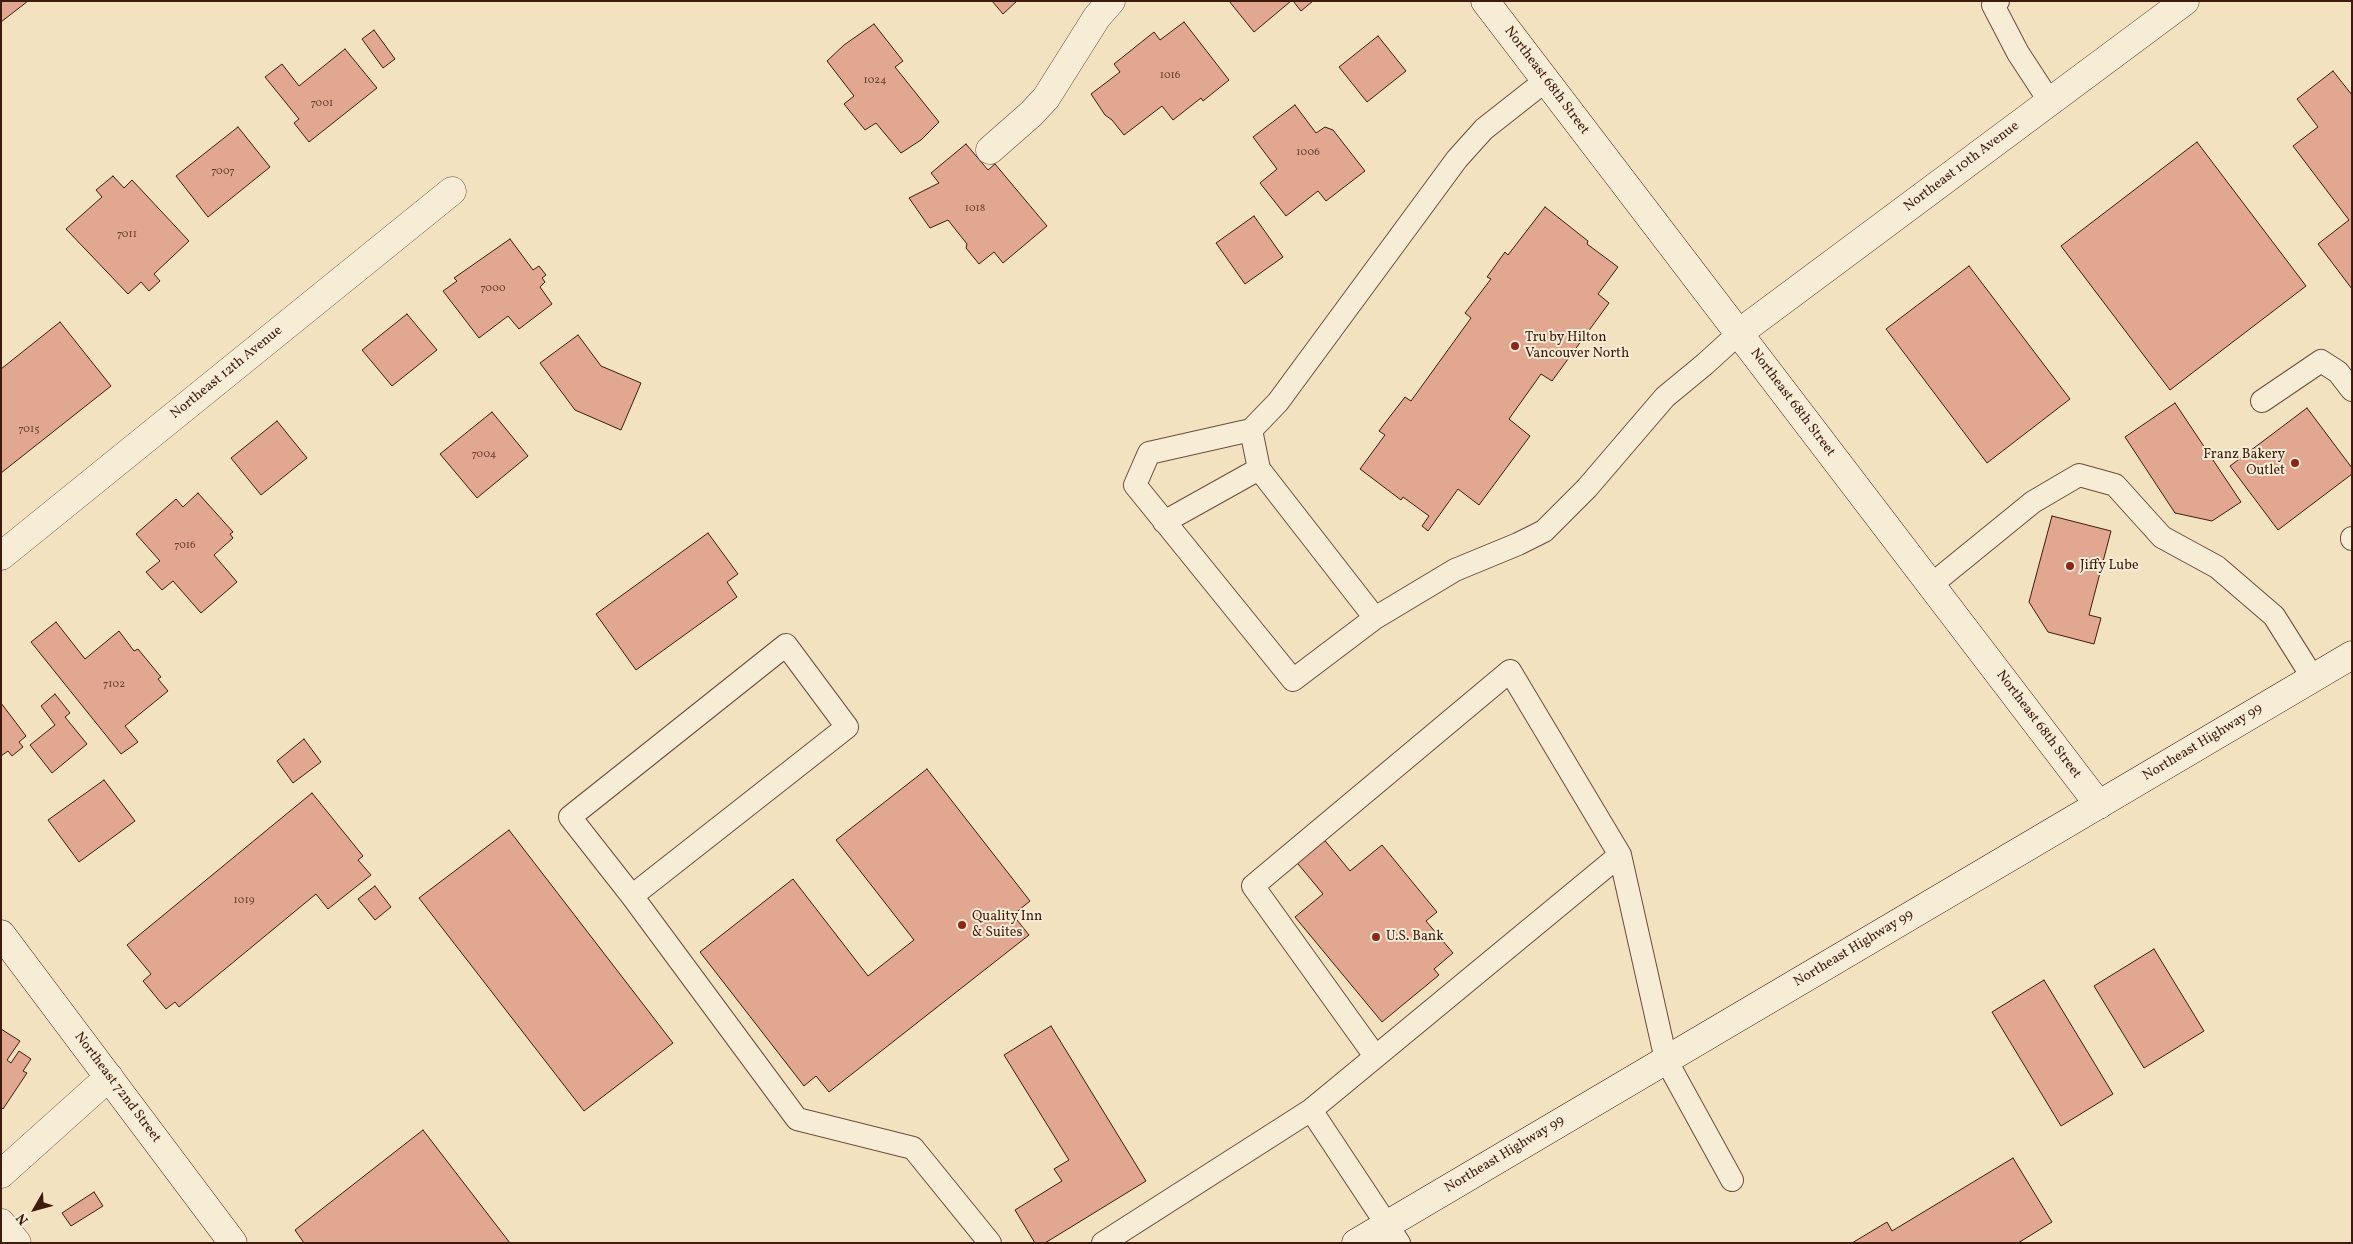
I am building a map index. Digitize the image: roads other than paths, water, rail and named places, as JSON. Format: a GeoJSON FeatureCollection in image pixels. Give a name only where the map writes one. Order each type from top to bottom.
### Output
{"type":"FeatureCollection","features":[{"type":"Feature","properties":{"kind":"street"},"geometry":{"type":"LineString","coordinates":[[990,150],[1031,114],[1046,98],[1096,17],[1111,1]]}},
{"type":"Feature","properties":{"kind":"street","name":"Northeast 68th Street"},"geometry":{"type":"LineString","coordinates":[[1485,1],[2099,805]]}},
{"type":"Feature","properties":{"kind":"street","name":"Northeast 10th Avenue"},"geometry":{"type":"LineString","coordinates":[[1738,333],[2185,1]]}},
{"type":"Feature","properties":{"kind":"street","name":"Northeast 12th Avenue"},"geometry":{"type":"LineString","coordinates":[[1,556],[452,191]]}},
{"type":"Feature","properties":{"kind":"street","name":"Northeast Highway 99"},"geometry":{"type":"LineString","coordinates":[[1356,1243],[1394,1234],[1666,1060],[2352,655]]}},
{"type":"Feature","properties":{"kind":"street","name":"Northeast 72nd Street"},"geometry":{"type":"LineString","coordinates":[[1,934],[233,1243]]}},
{"type":"Feature","properties":{"kind":"street"},"geometry":{"type":"LineString","coordinates":[[1,1174],[109,1077]]}},
{"type":"Feature","properties":{"kind":"street"},"geometry":{"type":"LineString","coordinates":[[1,1223],[17,1243]]}},
{"type":"Feature","properties":{"kind":"lane"},"geometry":{"type":"LineString","coordinates":[[1994,2],[2018,54],[2050,102]]}},
{"type":"Feature","properties":{"kind":"lane"},"geometry":{"type":"LineString","coordinates":[[1545,80],[1484,129],[1457,159],[1278,402],[1251,430],[1149,453],[1134,485],[1293,680],[1375,618],[1455,570],[1544,531],[1587,488],[1665,397],[1705,364],[1738,333]]}},
{"type":"Feature","properties":{"kind":"lane"},"geometry":{"type":"LineString","coordinates":[[2262,401],[2320,361],[2338,372],[2352,390]]}},
{"type":"Feature","properties":{"kind":"lane"},"geometry":{"type":"LineString","coordinates":[[1251,430],[1259,469],[1375,618]]}},
{"type":"Feature","properties":{"kind":"lane"},"geometry":{"type":"LineString","coordinates":[[1164,522],[1259,469]]}},
{"type":"Feature","properties":{"kind":"lane"},"geometry":{"type":"LineString","coordinates":[[1932,585],[2033,502],[2079,474],[2115,485],[2162,537],[2217,567],[2274,616],[2313,678]]}},
{"type":"Feature","properties":{"kind":"lane"},"geometry":{"type":"LineString","coordinates":[[632,896],[847,726],[786,645],[570,817],[632,896],[797,1119],[914,1148],[990,1243]]}},
{"type":"Feature","properties":{"kind":"lane"},"geometry":{"type":"LineString","coordinates":[[1375,1056],[1253,886],[1510,671],[1620,855],[1666,1060],[1732,1180]]}},
{"type":"Feature","properties":{"kind":"lane"},"geometry":{"type":"LineString","coordinates":[[1103,1243],[1311,1110],[1620,855]]}},
{"type":"Feature","properties":{"kind":"lane"},"geometry":{"type":"LineString","coordinates":[[1311,1110],[1394,1234]]}},
{"type":"Feature","properties":{"kind":"place","name":"Tru by Hilton Vancouver North"},"geometry":{"type":"Point","coordinates":[1515,346]}},
{"type":"Feature","properties":{"kind":"place","name":"Franz Bakery Outlet"},"geometry":{"type":"Point","coordinates":[2295,463]}},
{"type":"Feature","properties":{"kind":"place","name":"Jiffy Lube"},"geometry":{"type":"Point","coordinates":[2070,566]}},
{"type":"Feature","properties":{"kind":"place","name":"Quality Inn & Suites"},"geometry":{"type":"Point","coordinates":[962,925]}},
{"type":"Feature","properties":{"kind":"place","name":"U.S. Bank"},"geometry":{"type":"Point","coordinates":[1376,937]}}]}
